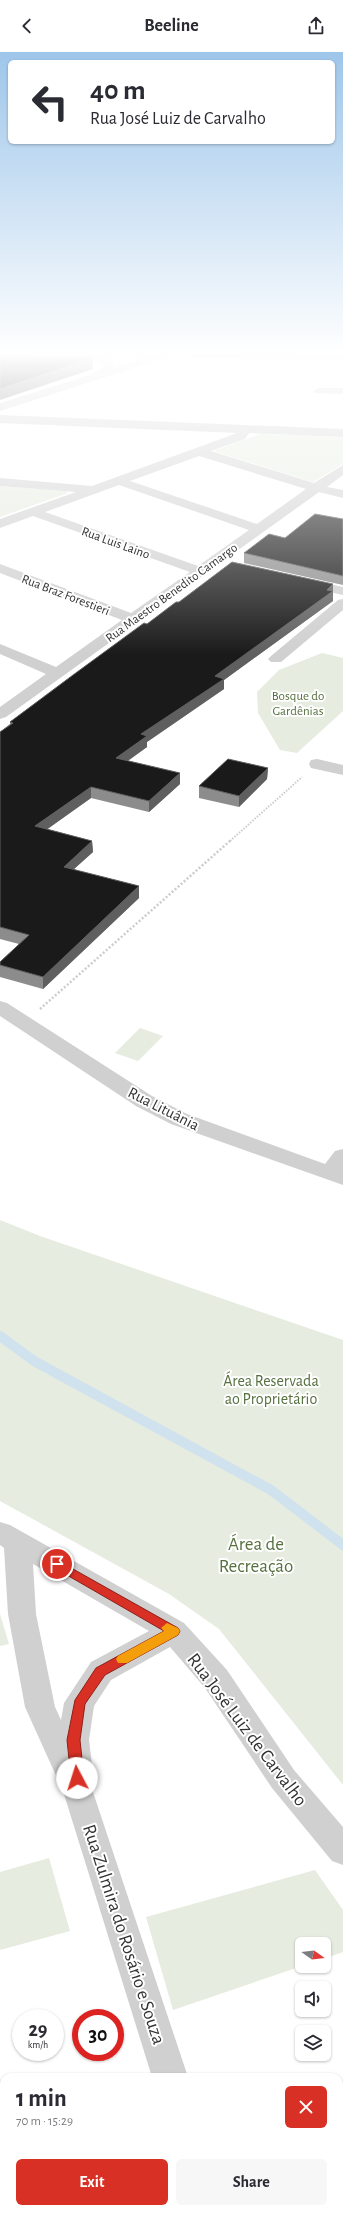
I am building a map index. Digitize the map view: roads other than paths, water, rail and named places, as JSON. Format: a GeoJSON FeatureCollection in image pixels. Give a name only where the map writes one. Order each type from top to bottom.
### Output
{"type":"FeatureCollection","features":[{"type":"Feature","properties":{"kind":"street"},"geometry":{"type":"LineString","coordinates":[[0,524],[198,453]]}},
{"type":"Feature","properties":{"kind":"street"},"geometry":{"type":"LineString","coordinates":[[203,453],[316,488],[343,494]]}},
{"type":"Feature","properties":{"kind":"street","name":"Rua Maestro Benedito Camargo"},"geometry":{"type":"LineString","coordinates":[[0,714],[343,469]]}},
{"type":"Feature","properties":{"kind":"street"},"geometry":{"type":"LineString","coordinates":[[119,481],[259,529]]}},
{"type":"Feature","properties":{"kind":"street"},"geometry":{"type":"LineString","coordinates":[[0,482],[96,489]]}},
{"type":"Feature","properties":{"kind":"street","name":"Rua Luis Laino"},"geometry":{"type":"LineString","coordinates":[[33,512],[200,571]]}},
{"type":"Feature","properties":{"kind":"street"},"geometry":{"type":"LineString","coordinates":[[213,562],[228,566]]}},
{"type":"Feature","properties":{"kind":"street","name":"Rua Braz Forestieri"},"geometry":{"type":"LineString","coordinates":[[0,568],[133,619]]}},
{"type":"Feature","properties":{"kind":"street"},"geometry":{"type":"LineString","coordinates":[[289,579],[343,591]]}},
{"type":"Feature","properties":{"kind":"street"},"geometry":{"type":"LineString","coordinates":[[276,659],[343,603]]}},
{"type":"Feature","properties":{"kind":"street"},"geometry":{"type":"LineString","coordinates":[[0,649],[57,673]]}},
{"type":"Feature","properties":{"kind":"street"},"geometry":{"type":"LineString","coordinates":[[317,764],[343,770]]}},
{"type":"Feature","properties":{"kind":"street","name":"Rua Lituânia"},"geometry":{"type":"LineString","coordinates":[[0,1007],[144,1101],[179,1119],[336,1176]]}},
{"type":"Feature","properties":{"kind":"street"},"geometry":{"type":"LineString","coordinates":[[336,1176],[343,1156]]}},
{"type":"Feature","properties":{"kind":"street","name":"Rua José Luiz de Carvalho"},"geometry":{"type":"LineString","coordinates":[[9,1537],[174,1631],[216,1679],[283,1778],[343,1852]]}},
{"type":"Feature","properties":{"kind":"street","name":"Rua Zulmira do Rosário e Souza"},"geometry":{"type":"LineString","coordinates":[[9,1537],[40,1706],[79,1791],[169,2073]]}},
{"type":"Feature","properties":{"kind":"street","name":"Rua Zulmira do Rosário e Souza"},"geometry":{"type":"LineString","coordinates":[[79,1791],[74,1740],[79,1703],[100,1671],[174,1631]]}},
{"type":"Feature","properties":{"kind":"waterway"},"geometry":{"type":"LineString","coordinates":[[0,1336],[34,1361],[271,1490],[343,1545]]}},
{"type":"Feature","properties":{"kind":"park label","name":"Bosque do Gardênias"},"geometry":{"type":"Point","coordinates":[298,702]}},
{"type":"Feature","properties":{"kind":"park label","name":"Área Reservada ao Proprietário"},"geometry":{"type":"Point","coordinates":[271,1389]}},
{"type":"Feature","properties":{"kind":"park label","name":"Área de Recreação"},"geometry":{"type":"Point","coordinates":[256,1554]}}]}
